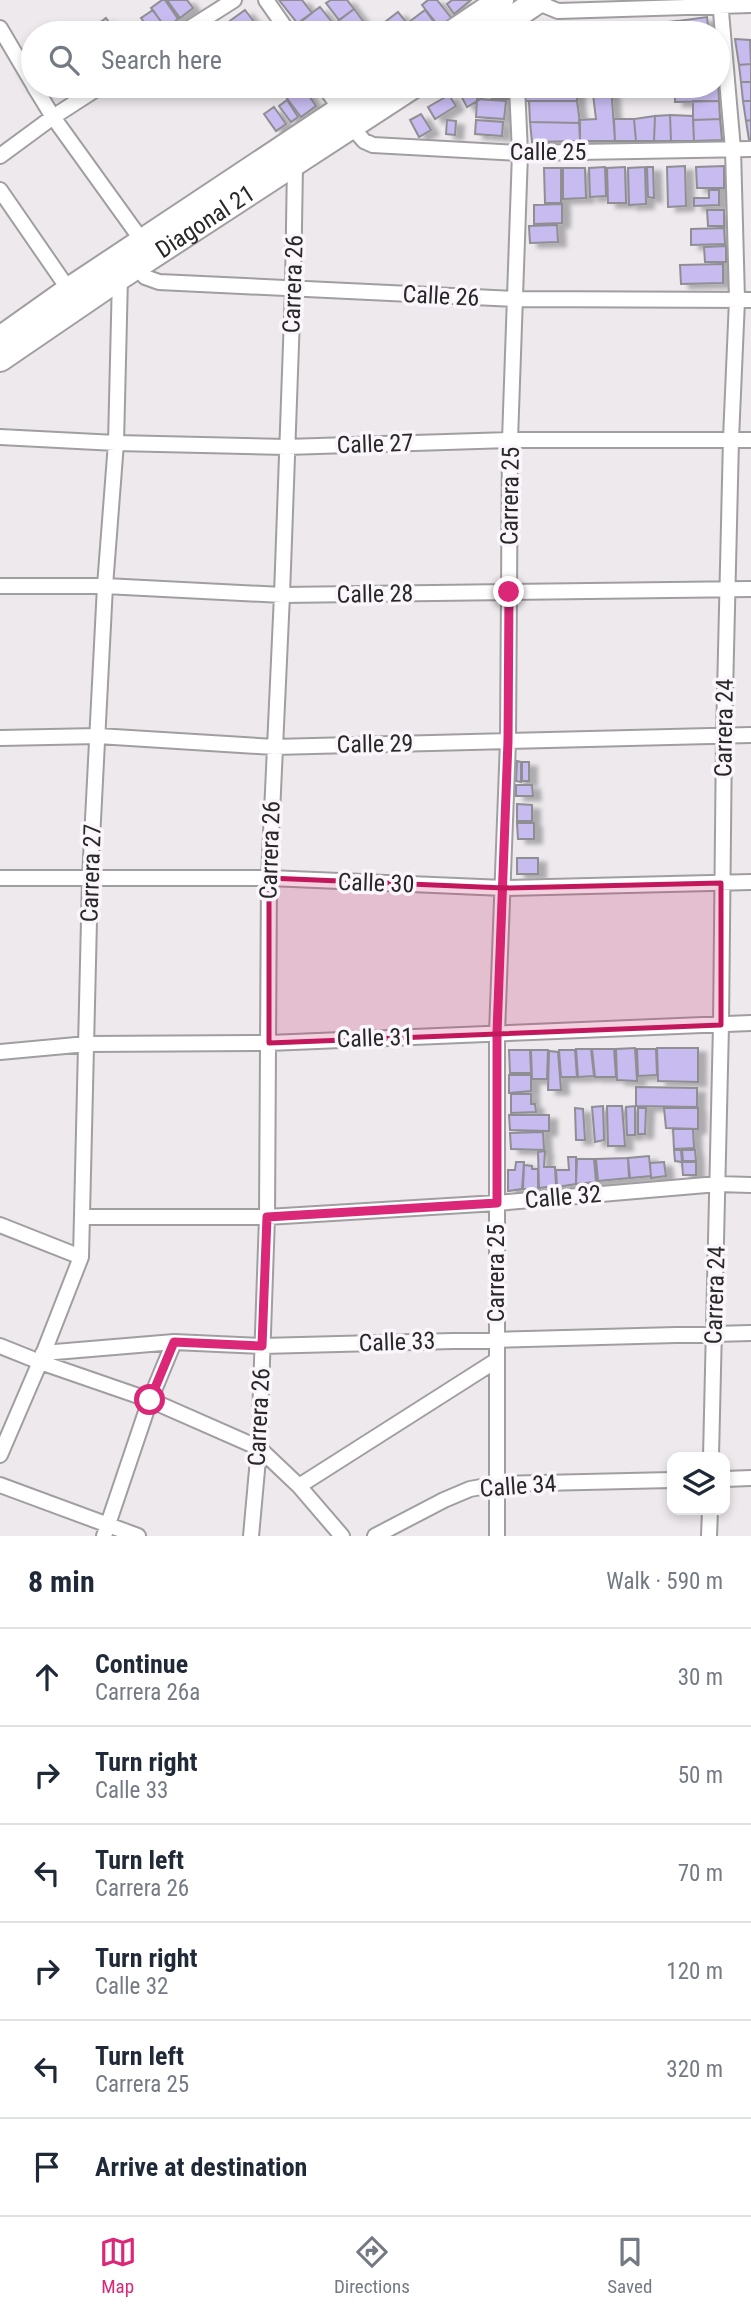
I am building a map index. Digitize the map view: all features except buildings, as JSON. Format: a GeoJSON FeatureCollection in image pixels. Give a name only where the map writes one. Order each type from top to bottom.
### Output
{"type":"FeatureCollection","features":[{"type":"Feature","properties":{"kind":"highway"},"geometry":{"type":"LineString","coordinates":[[510,17],[537,1]]}},
{"type":"Feature","properties":{"kind":"highway","name":"Diagonal 21"},"geometry":{"type":"LineString","coordinates":[[0,359],[295,164],[346,119],[365,98]]}},
{"type":"Feature","properties":{"kind":"highway","name":"Diagonal 21"},"geometry":{"type":"LineString","coordinates":[[0,339],[143,242],[346,119],[389,98]]}},
{"type":"Feature","properties":{"kind":"street"},"geometry":{"type":"LineString","coordinates":[[201,21],[233,0]]}},
{"type":"Feature","properties":{"kind":"street"},"geometry":{"type":"LineString","coordinates":[[266,0],[281,21]]}},
{"type":"Feature","properties":{"kind":"street"},"geometry":{"type":"LineString","coordinates":[[537,1],[558,11],[721,3],[751,5]]}},
{"type":"Feature","properties":{"kind":"street","name":"Carrera 24"},"geometry":{"type":"LineString","coordinates":[[721,3],[722,21]]}},
{"type":"Feature","properties":{"kind":"street"},"geometry":{"type":"LineString","coordinates":[[0,28],[21,63]]}},
{"type":"Feature","properties":{"kind":"street"},"geometry":{"type":"LineString","coordinates":[[42,98],[143,242]]}},
{"type":"Feature","properties":{"kind":"street"},"geometry":{"type":"LineString","coordinates":[[0,156],[82,98]]}},
{"type":"Feature","properties":{"kind":"street"},"geometry":{"type":"LineString","coordinates":[[332,98],[346,119]]}},
{"type":"Feature","properties":{"kind":"street","name":"Carrera 25"},"geometry":{"type":"LineString","coordinates":[[497,1536],[497,1033],[508,741],[510,440],[520,153],[518,98]]}},
{"type":"Feature","properties":{"kind":"street","name":"Carrera 24"},"geometry":{"type":"LineString","coordinates":[[711,1452],[731,439],[744,300],[729,98]]}},
{"type":"Feature","properties":{"kind":"street","name":"Calle 25"},"geometry":{"type":"LineString","coordinates":[[346,119],[364,141],[373,145],[520,153],[751,149]]}},
{"type":"Feature","properties":{"kind":"street","name":"Carrera 26"},"geometry":{"type":"LineString","coordinates":[[251,1536],[259,1448],[267,1217],[269,878],[282,595],[295,164]]}},
{"type":"Feature","properties":{"kind":"street"},"geometry":{"type":"LineString","coordinates":[[0,190],[69,290]]}},
{"type":"Feature","properties":{"kind":"street","name":"Calle 26"},"geometry":{"type":"LineString","coordinates":[[129,272],[153,282],[293,289],[515,299],[744,300]]}},
{"type":"Feature","properties":{"kind":"street","name":"Carrera 27"},"geometry":{"type":"LineString","coordinates":[[0,1455],[80,1258],[90,878],[105,586],[129,272]]}},
{"type":"Feature","properties":{"kind":"street","name":"Calle 27"},"geometry":{"type":"LineString","coordinates":[[0,437],[286,447],[510,440],[751,440]]}},
{"type":"Feature","properties":{"kind":"street","name":"Calle 28"},"geometry":{"type":"LineString","coordinates":[[0,586],[105,586],[282,595],[751,589]]}},
{"type":"Feature","properties":{"kind":"street","name":"Calle 29"},"geometry":{"type":"LineString","coordinates":[[0,738],[98,736],[274,747],[751,735]]}},
{"type":"Feature","properties":{"kind":"street","name":"Calle 30"},"geometry":{"type":"LineString","coordinates":[[0,878],[269,878],[504,888],[751,881]]}},
{"type":"Feature","properties":{"kind":"street","name":"Calle 31"},"geometry":{"type":"LineString","coordinates":[[0,1052],[87,1044],[269,1043],[751,1023]]}},
{"type":"Feature","properties":{"kind":"street","name":"Calle 32"},"geometry":{"type":"LineString","coordinates":[[82,1217],[267,1217],[497,1203],[718,1184],[751,1185]]}},
{"type":"Feature","properties":{"kind":"street"},"geometry":{"type":"LineString","coordinates":[[0,1225],[80,1258]]}},
{"type":"Feature","properties":{"kind":"street","name":"Calle 33"},"geometry":{"type":"LineString","coordinates":[[0,1346],[41,1357],[174,1342],[262,1346],[751,1333]]}},
{"type":"Feature","properties":{"kind":"street"},"geometry":{"type":"LineString","coordinates":[[106,1530],[150,1400],[174,1342]]}},
{"type":"Feature","properties":{"kind":"street"},"geometry":{"type":"LineString","coordinates":[[41,1357],[150,1400],[259,1448],[299,1486],[342,1536]]}},
{"type":"Feature","properties":{"kind":"street"},"geometry":{"type":"LineString","coordinates":[[299,1486],[497,1360]]}},
{"type":"Feature","properties":{"kind":"street"},"geometry":{"type":"LineString","coordinates":[[730,1479],[751,1478]]}},
{"type":"Feature","properties":{"kind":"street","name":"Calle 34"},"geometry":{"type":"LineString","coordinates":[[374,1536],[461,1493],[498,1484],[667,1480]]}},
{"type":"Feature","properties":{"kind":"street"},"geometry":{"type":"LineString","coordinates":[[0,1485],[106,1530],[138,1536]]}},
{"type":"Feature","properties":{"kind":"street"},"geometry":{"type":"LineString","coordinates":[[709,1536],[710,1515]]}},
{"type":"Feature","properties":{"kind":"highlighted area"},"geometry":{"type":"Polygon","coordinates":[[[269,878],[504,888],[721,883],[721,1025],[269,1043],[269,878]]]}},
{"type":"Feature","properties":{"kind":"route"},"geometry":{"type":"LineString","coordinates":[[150,1400],[174,1342],[262,1346],[267,1217],[497,1203],[497,1033],[504,888],[509,592]]}}]}
